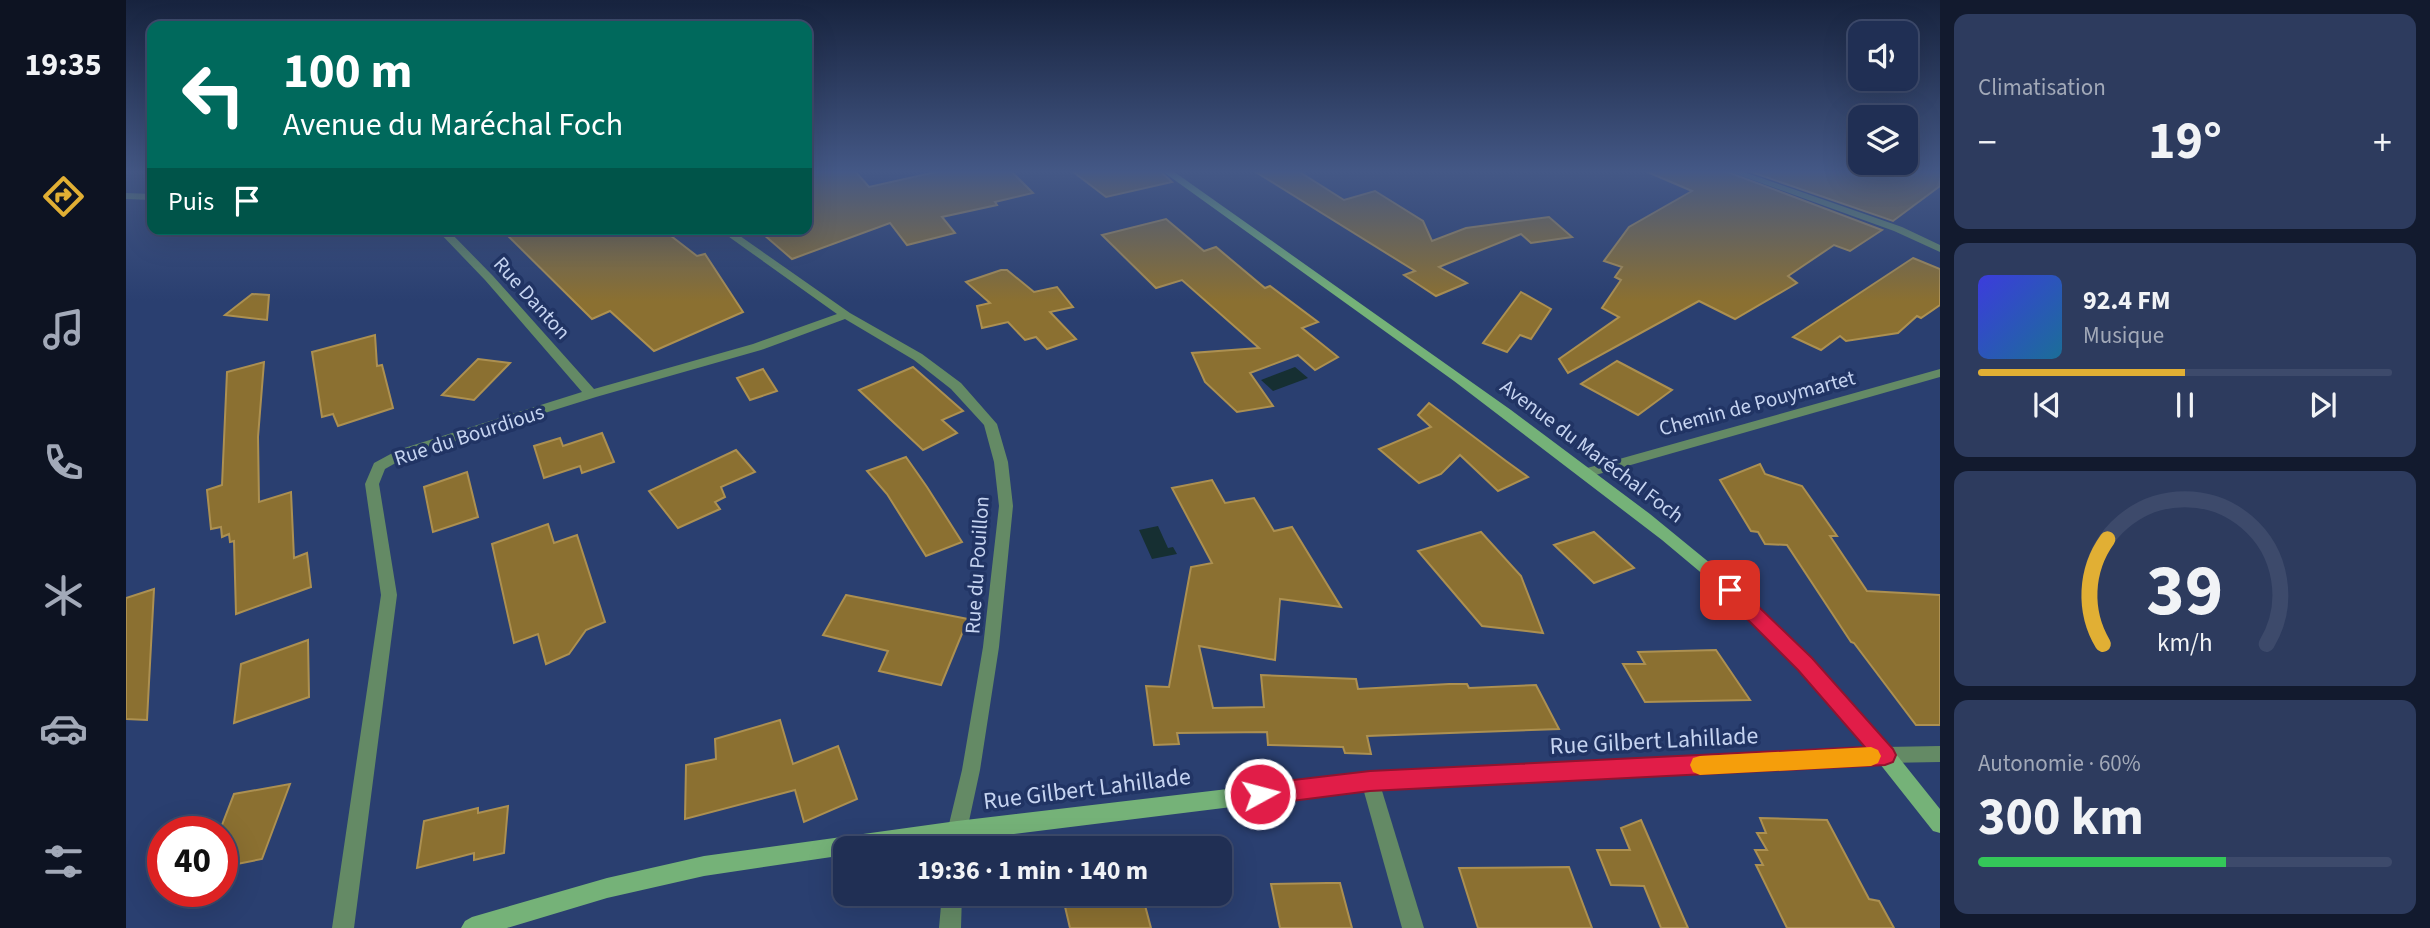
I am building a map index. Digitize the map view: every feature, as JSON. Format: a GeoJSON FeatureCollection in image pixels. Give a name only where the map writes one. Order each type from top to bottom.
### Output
{"type":"FeatureCollection","features":[{"type":"Feature","properties":{"kind":"main road","name":"Avenue du Maréchal Foch"},"geometry":{"type":"LineString","coordinates":[[1227,214],[1585,473],[1730,590],[1805,664],[1885,755],[1940,824]]}},
{"type":"Feature","properties":{"kind":"main road","name":"Rue Gilbert Lahillade"},"geometry":{"type":"LineString","coordinates":[[983,836],[1370,781],[1885,755]]}},
{"type":"Feature","properties":{"kind":"main road","name":"Rue Gilbert Lahillade"},"geometry":{"type":"LineString","coordinates":[[472,928],[607,888],[704,866],[833,853]]}},
{"type":"Feature","properties":{"kind":"street"},"geometry":{"type":"LineString","coordinates":[[1856,214],[1898,229],[1940,249]]}},
{"type":"Feature","properties":{"kind":"street","name":"Rue Danton"},"geometry":{"type":"LineString","coordinates":[[447,235],[489,278],[592,394]]}},
{"type":"Feature","properties":{"kind":"street","name":"Rue du Pouillon"},"geometry":{"type":"LineString","coordinates":[[732,235],[846,315],[918,357],[956,386],[990,424],[1001,462],[1006,506],[991,647],[971,771],[956,836]]}},
{"type":"Feature","properties":{"kind":"street","name":"Rue du Bourdious"},"geometry":{"type":"LineString","coordinates":[[343,928],[389,596],[372,484],[379,466],[404,453],[592,394],[757,347],[846,315]]}},
{"type":"Feature","properties":{"kind":"street","name":"Chemin de Pouymartet"},"geometry":{"type":"LineString","coordinates":[[1585,473],[1940,373]]}},
{"type":"Feature","properties":{"kind":"street"},"geometry":{"type":"LineString","coordinates":[[1885,755],[1940,754]]}},
{"type":"Feature","properties":{"kind":"street"},"geometry":{"type":"LineString","coordinates":[[1370,781],[1413,928]]}},
{"type":"Feature","properties":{"kind":"street"},"geometry":{"type":"LineString","coordinates":[[950,928],[951,906]]}},
{"type":"Feature","properties":{"kind":"shaded area"},"geometry":{"type":"Polygon","coordinates":[[[1295,367],[1308,378],[1273,391],[1261,380],[1295,367]]]}},
{"type":"Feature","properties":{"kind":"shaded area"},"geometry":{"type":"Polygon","coordinates":[[[1158,526],[1168,548],[1173,547],[1177,554],[1152,559],[1139,530],[1158,526]]]}},
{"type":"Feature","properties":{"kind":"building"},"geometry":{"type":"Polygon","coordinates":[[[812,214],[954,214],[942,217],[955,233],[907,245],[890,223],[792,259],[764,235],[812,235],[812,214]]]}},
{"type":"Feature","properties":{"kind":"building"},"geometry":{"type":"Polygon","coordinates":[[[1324,214],[1412,214],[1423,221],[1432,241],[1466,228],[1549,217],[1572,237],[1531,243],[1521,234],[1439,267],[1467,283],[1436,296],[1404,275],[1415,271],[1324,214]]]}},
{"type":"Feature","properties":{"kind":"building"},"geometry":{"type":"Polygon","coordinates":[[[1651,214],[1840,214],[1882,230],[1850,251],[1834,245],[1788,276],[1797,283],[1735,319],[1699,301],[1568,373],[1559,359],[1619,317],[1602,308],[1621,280],[1615,277],[1622,267],[1604,261],[1629,227],[1651,214]]]}},
{"type":"Feature","properties":{"kind":"building"},"geometry":{"type":"Polygon","coordinates":[[[1874,214],[1902,214],[1893,221],[1874,214]]]}},
{"type":"Feature","properties":{"kind":"building"},"geometry":{"type":"Polygon","coordinates":[[[1166,219],[1204,251],[1216,247],[1265,288],[1270,286],[1318,322],[1302,328],[1338,357],[1315,370],[1298,355],[1250,373],[1273,406],[1237,412],[1205,382],[1192,353],[1259,348],[1182,280],[1156,288],[1102,235],[1166,219]]]}},
{"type":"Feature","properties":{"kind":"building"},"geometry":{"type":"Polygon","coordinates":[[[507,235],[670,235],[697,256],[705,254],[743,312],[654,351],[610,311],[592,319],[507,235]]]}},
{"type":"Feature","properties":{"kind":"building"},"geometry":{"type":"Polygon","coordinates":[[[1913,258],[1940,269],[1940,305],[1921,318],[1917,316],[1898,333],[1846,341],[1840,336],[1821,350],[1793,337],[1913,258]]]}},
{"type":"Feature","properties":{"kind":"building"},"geometry":{"type":"Polygon","coordinates":[[[1007,270],[1034,292],[1057,287],[1073,307],[1050,312],[1076,339],[1047,349],[1036,337],[1025,340],[1008,322],[982,328],[977,306],[990,303],[966,282],[1007,270]]]}},
{"type":"Feature","properties":{"kind":"building"},"geometry":{"type":"Polygon","coordinates":[[[1521,292],[1551,309],[1531,339],[1520,335],[1507,352],[1483,343],[1521,292]]]}},
{"type":"Feature","properties":{"kind":"building"},"geometry":{"type":"Polygon","coordinates":[[[252,294],[269,295],[267,320],[225,315],[252,294]]]}},
{"type":"Feature","properties":{"kind":"building"},"geometry":{"type":"Polygon","coordinates":[[[375,335],[377,366],[382,365],[393,408],[338,426],[333,414],[322,417],[312,352],[375,335]]]}},
{"type":"Feature","properties":{"kind":"building"},"geometry":{"type":"Polygon","coordinates":[[[478,359],[510,363],[474,400],[442,395],[478,359]]]}},
{"type":"Feature","properties":{"kind":"building"},"geometry":{"type":"Polygon","coordinates":[[[1617,361],[1672,390],[1638,415],[1581,384],[1617,361]]]}},
{"type":"Feature","properties":{"kind":"building"},"geometry":{"type":"Polygon","coordinates":[[[264,362],[258,437],[259,502],[291,492],[294,558],[307,553],[311,587],[236,614],[234,541],[230,542],[229,534],[222,537],[221,527],[211,529],[207,490],[222,485],[227,372],[264,362]]]}},
{"type":"Feature","properties":{"kind":"building"},"geometry":{"type":"Polygon","coordinates":[[[913,367],[963,411],[942,420],[957,433],[923,450],[859,390],[913,367]]]}},
{"type":"Feature","properties":{"kind":"building"},"geometry":{"type":"Polygon","coordinates":[[[763,369],[777,391],[750,400],[737,378],[763,369]]]}},
{"type":"Feature","properties":{"kind":"building"},"geometry":{"type":"Polygon","coordinates":[[[1429,403],[1528,477],[1498,491],[1460,455],[1441,474],[1419,483],[1379,449],[1431,427],[1418,415],[1429,403]]]}},
{"type":"Feature","properties":{"kind":"building"},"geometry":{"type":"Polygon","coordinates":[[[602,433],[614,462],[582,473],[580,466],[544,478],[534,446],[560,438],[563,446],[602,433]]]}},
{"type":"Feature","properties":{"kind":"building"},"geometry":{"type":"Polygon","coordinates":[[[736,450],[755,472],[721,487],[725,497],[715,502],[720,509],[678,528],[649,491],[736,450]]]}},
{"type":"Feature","properties":{"kind":"building"},"geometry":{"type":"Polygon","coordinates":[[[906,457],[962,542],[926,556],[887,494],[867,471],[906,457]]]}},
{"type":"Feature","properties":{"kind":"building"},"geometry":{"type":"Polygon","coordinates":[[[1760,464],[1765,474],[1802,486],[1837,536],[1830,536],[1867,591],[1940,595],[1940,725],[1916,725],[1851,642],[1787,545],[1765,544],[1758,532],[1751,531],[1720,480],[1760,464]]]}},
{"type":"Feature","properties":{"kind":"building"},"geometry":{"type":"Polygon","coordinates":[[[467,472],[478,517],[433,532],[424,487],[467,472]]]}},
{"type":"Feature","properties":{"kind":"building"},"geometry":{"type":"Polygon","coordinates":[[[1212,480],[1225,503],[1254,498],[1274,531],[1292,527],[1341,607],[1280,599],[1275,660],[1199,646],[1213,708],[1264,707],[1261,675],[1356,679],[1358,689],[1449,684],[1467,684],[1469,688],[1536,685],[1559,729],[1367,736],[1371,754],[1345,753],[1343,747],[1268,745],[1267,732],[1177,733],[1179,744],[1154,745],[1146,686],[1169,687],[1191,567],[1212,563],[1172,488],[1212,480]]]}},
{"type":"Feature","properties":{"kind":"building"},"geometry":{"type":"Polygon","coordinates":[[[548,524],[554,543],[577,535],[605,622],[586,630],[569,654],[546,664],[538,634],[514,643],[492,544],[548,524]]]}},
{"type":"Feature","properties":{"kind":"building"},"geometry":{"type":"Polygon","coordinates":[[[1481,532],[1521,576],[1543,633],[1482,626],[1418,551],[1481,532]]]}},
{"type":"Feature","properties":{"kind":"building"},"geometry":{"type":"Polygon","coordinates":[[[1594,532],[1634,568],[1594,583],[1554,545],[1594,532]]]}},
{"type":"Feature","properties":{"kind":"building"},"geometry":{"type":"Polygon","coordinates":[[[154,589],[147,720],[126,719],[126,598],[154,589]]]}},
{"type":"Feature","properties":{"kind":"building"},"geometry":{"type":"Polygon","coordinates":[[[846,595],[968,619],[941,685],[879,671],[888,651],[823,635],[846,595]]]}},
{"type":"Feature","properties":{"kind":"building"},"geometry":{"type":"Polygon","coordinates":[[[308,640],[309,697],[234,723],[241,664],[308,640]]]}},
{"type":"Feature","properties":{"kind":"building"},"geometry":{"type":"Polygon","coordinates":[[[1716,650],[1750,700],[1645,702],[1623,664],[1645,664],[1638,652],[1716,650]]]}},
{"type":"Feature","properties":{"kind":"building"},"geometry":{"type":"Polygon","coordinates":[[[780,720],[793,764],[838,746],[857,799],[804,822],[795,790],[685,819],[686,765],[716,759],[715,739],[780,720]]]}},
{"type":"Feature","properties":{"kind":"building"},"geometry":{"type":"Polygon","coordinates":[[[290,784],[262,859],[238,864],[238,816],[225,816],[234,794],[290,784]]]}},
{"type":"Feature","properties":{"kind":"building"},"geometry":{"type":"Polygon","coordinates":[[[508,806],[504,853],[474,860],[474,853],[417,868],[424,821],[478,808],[478,813],[508,806]]]}},
{"type":"Feature","properties":{"kind":"building"},"geometry":{"type":"Polygon","coordinates":[[[1760,818],[1827,820],[1869,899],[1879,901],[1894,928],[1787,928],[1756,865],[1763,865],[1755,850],[1767,850],[1757,833],[1766,833],[1760,818]]]}},
{"type":"Feature","properties":{"kind":"building"},"geometry":{"type":"Polygon","coordinates":[[[1641,820],[1688,928],[1661,928],[1644,886],[1611,885],[1597,850],[1630,850],[1621,828],[1641,820]]]}},
{"type":"Feature","properties":{"kind":"building"},"geometry":{"type":"Polygon","coordinates":[[[1569,867],[1592,928],[1478,928],[1459,868],[1569,867]]]}},
{"type":"Feature","properties":{"kind":"building"},"geometry":{"type":"Polygon","coordinates":[[[1340,883],[1352,928],[1280,928],[1271,884],[1340,883]]]}},
{"type":"Feature","properties":{"kind":"building"},"geometry":{"type":"Polygon","coordinates":[[[1065,906],[1145,906],[1151,928],[1070,928],[1065,906]]]}},
{"type":"Feature","properties":{"kind":"slow traffic"},"geometry":{"type":"LineString","coordinates":[[1700,765],[1871,756]]}},
{"type":"Feature","properties":{"kind":"route"},"geometry":{"type":"LineString","coordinates":[[1260,794],[1370,781],[1885,755],[1805,664],[1730,590]]}}]}
